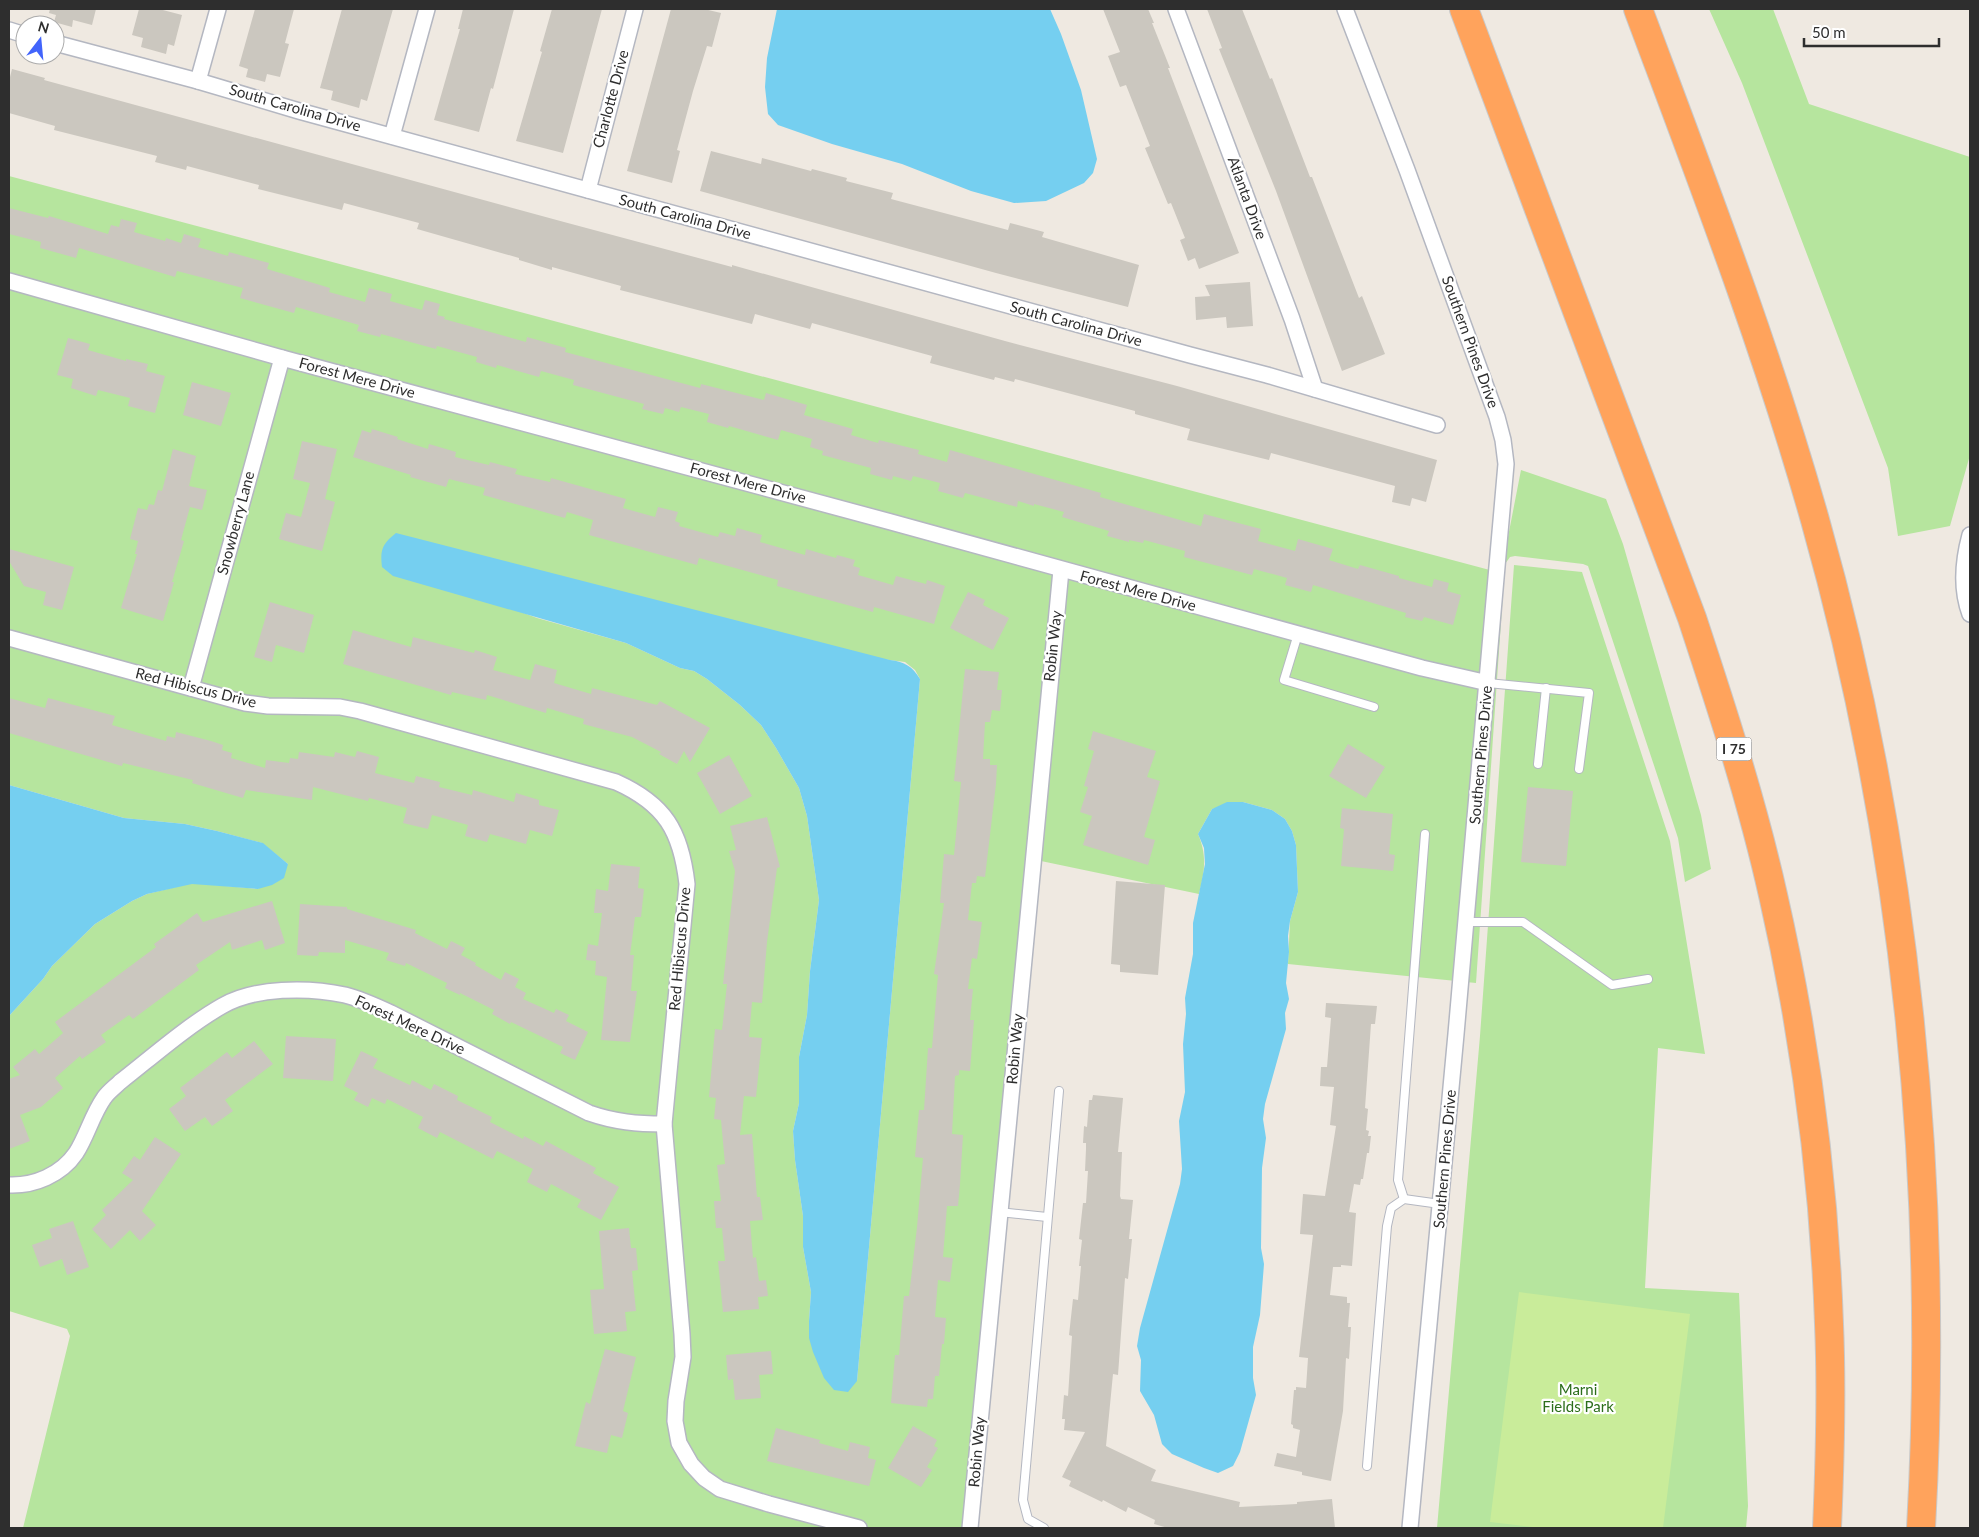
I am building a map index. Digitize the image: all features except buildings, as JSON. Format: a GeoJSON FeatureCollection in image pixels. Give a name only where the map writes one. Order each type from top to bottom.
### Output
{"type":"FeatureCollection","features":[{"type":"Feature","properties":{"kind":"highway","name":"I 75"},"geometry":{"type":"LineString","coordinates":[[1464,9],[1692,618],[1752,809],[1773,896],[1795,1002],[1810,1104],[1824,1224],[1829,1324],[1831,1435],[1827,1528]]}},
{"type":"Feature","properties":{"kind":"highway"},"geometry":{"type":"LineString","coordinates":[[1638,9],[1735,270],[1778,394],[1835,596],[1886,845],[1902,953],[1914,1062],[1922,1190],[1927,1350],[1926,1433],[1921,1528]]}},
{"type":"Feature","properties":{"kind":"street"},"geometry":{"type":"LineString","coordinates":[[198,81],[218,9]]}},
{"type":"Feature","properties":{"kind":"street"},"geometry":{"type":"LineString","coordinates":[[392,136],[428,9]]}},
{"type":"Feature","properties":{"kind":"street","name":"Charlotte Drive"},"geometry":{"type":"LineString","coordinates":[[588,190],[635,9]]}},
{"type":"Feature","properties":{"kind":"street","name":"Atlanta Drive"},"geometry":{"type":"LineString","coordinates":[[1176,9],[1292,319],[1316,389]]}},
{"type":"Feature","properties":{"kind":"street","name":"Southern Pines Drive"},"geometry":{"type":"LineString","coordinates":[[1345,9],[1414,188],[1497,417],[1504,440],[1506,464],[1506,489],[1410,1528]]}},
{"type":"Feature","properties":{"kind":"street","name":"South Carolina Drive"},"geometry":{"type":"LineString","coordinates":[[65,46],[1316,389]]}},
{"type":"Feature","properties":{"kind":"street","name":"Forest Mere Drive"},"geometry":{"type":"LineString","coordinates":[[9,281],[282,358],[862,514],[1061,570],[1422,668],[1488,683]]}},
{"type":"Feature","properties":{"kind":"street","name":"Snowberry Lane"},"geometry":{"type":"LineString","coordinates":[[191,688],[282,358]]}},
{"type":"Feature","properties":{"kind":"street"},"geometry":{"type":"LineString","coordinates":[[1316,389],[1437,425]]}},
{"type":"Feature","properties":{"kind":"street"},"geometry":{"type":"LineString","coordinates":[[1970,535],[1966,552],[1964,586],[1970,614]]}},
{"type":"Feature","properties":{"kind":"street","name":"Robin Way"},"geometry":{"type":"LineString","coordinates":[[970,1528],[1061,570]]}},
{"type":"Feature","properties":{"kind":"street","name":"Red Hibiscus Drive"},"geometry":{"type":"LineString","coordinates":[[9,638],[244,703],[268,706],[340,707],[382,716],[616,782],[636,790],[652,803],[668,821],[679,842],[687,884],[664,1124],[682,1334],[683,1357],[675,1421],[680,1443],[691,1464],[704,1478],[720,1489],[859,1528]]}},
{"type":"Feature","properties":{"kind":"street","name":"Forest Mere Drive"},"geometry":{"type":"LineString","coordinates":[[9,1185],[19,1186],[42,1180],[61,1169],[76,1153],[94,1113],[105,1096],[120,1082],[223,1005],[243,996],[265,992],[306,990],[325,992],[364,1001],[589,1113],[629,1124],[664,1124]]}},
{"type":"Feature","properties":{"kind":"lane"},"geometry":{"type":"LineString","coordinates":[[1298,634],[1284,680],[1374,707]]}},
{"type":"Feature","properties":{"kind":"lane"},"geometry":{"type":"LineString","coordinates":[[1488,683],[1589,693],[1579,769]]}},
{"type":"Feature","properties":{"kind":"lane"},"geometry":{"type":"LineString","coordinates":[[1538,764],[1546,688]]}},
{"type":"Feature","properties":{"kind":"lane"},"geometry":{"type":"LineString","coordinates":[[1404,1199],[1398,1180],[1425,834]]}},
{"type":"Feature","properties":{"kind":"lane"},"geometry":{"type":"LineString","coordinates":[[1466,922],[1523,922],[1612,985],[1648,979]]}},
{"type":"Feature","properties":{"kind":"lane"},"geometry":{"type":"LineString","coordinates":[[1044,1528],[1028,1518],[1022,1500],[1058,1091]]}},
{"type":"Feature","properties":{"kind":"lane"},"geometry":{"type":"LineString","coordinates":[[1367,1466],[1387,1226],[1391,1208],[1404,1199],[1440,1204]]}},
{"type":"Feature","properties":{"kind":"lane"},"geometry":{"type":"LineString","coordinates":[[999,1212],[1047,1218]]}},
{"type":"Feature","properties":{"kind":"green space"},"geometry":{"type":"Polygon","coordinates":[[[1709,9],[1773,9],[1809,104],[1970,157],[1970,455],[1950,526],[1898,536],[1888,468],[1742,83],[1709,9]]]}},
{"type":"Feature","properties":{"kind":"green space"},"geometry":{"type":"Polygon","coordinates":[[[9,176],[1501,573],[1521,470],[1606,499],[1623,544],[1701,815],[1711,869],[1685,882],[1678,838],[1588,566],[1515,556],[1510,557],[1505,564],[1476,983],[1288,964],[1290,921],[1298,892],[1296,845],[1292,831],[1285,819],[1272,810],[1243,802],[1212,809],[1198,834],[1204,856],[1203,878],[1199,894],[1041,861],[973,1528],[23,1528],[70,1336],[67,1329],[9,1311],[9,1016],[43,979],[52,966],[95,924],[132,901],[147,894],[192,883],[258,889],[288,864],[262,843],[185,824],[124,818],[9,785],[9,176]],[[521,612],[626,643],[680,668],[694,671],[707,679],[740,705],[761,725],[799,788],[807,816],[819,900],[810,971],[807,1015],[799,1057],[799,1103],[793,1131],[803,1216],[803,1247],[811,1292],[809,1321],[857,1381],[920,679],[915,670],[905,662],[521,612]]]}},
{"type":"Feature","properties":{"kind":"green space","name":"Marni Fields Park"},"geometry":{"type":"Polygon","coordinates":[[[1514,565],[1582,572],[1670,841],[1705,1054],[1658,1048],[1645,1288],[1739,1293],[1748,1506],[1746,1528],[1437,1528],[1480,1036],[1514,565]]]}},
{"type":"Feature","properties":{"kind":"green space"},"geometry":{"type":"Polygon","coordinates":[[[1519,1292],[1690,1314],[1663,1528],[1542,1528],[1490,1522],[1519,1292]]]}},
{"type":"Feature","properties":{"kind":"water"},"geometry":{"type":"Polygon","coordinates":[[[777,9],[1050,9],[1081,90],[1097,159],[1093,173],[1084,183],[1046,201],[1014,203],[971,191],[902,164],[832,144],[778,125],[768,114],[765,87],[767,58],[777,9]]]}},
{"type":"Feature","properties":{"kind":"water"},"geometry":{"type":"Polygon","coordinates":[[[396,533],[900,662],[908,665],[920,679],[857,1381],[848,1392],[834,1390],[824,1378],[809,1338],[811,1292],[803,1247],[803,1216],[793,1131],[799,1103],[799,1057],[807,1015],[810,971],[819,900],[807,816],[799,788],[761,725],[740,705],[707,679],[694,671],[680,668],[626,643],[393,576],[382,567],[381,556],[385,544],[396,533]]]}},
{"type":"Feature","properties":{"kind":"water"},"geometry":{"type":"Polygon","coordinates":[[[9,785],[124,818],[185,824],[263,843],[288,864],[284,878],[272,885],[258,889],[192,884],[147,894],[132,901],[95,924],[52,966],[43,979],[9,1016],[9,785]]]}},
{"type":"Feature","properties":{"kind":"water"},"geometry":{"type":"Polygon","coordinates":[[[1227,802],[1243,802],[1272,810],[1285,819],[1292,831],[1296,845],[1298,892],[1288,936],[1289,952],[1286,983],[1289,999],[1285,1013],[1286,1029],[1265,1104],[1263,1119],[1266,1138],[1262,1168],[1261,1248],[1264,1264],[1260,1315],[1253,1347],[1253,1378],[1256,1395],[1240,1452],[1233,1466],[1218,1473],[1172,1454],[1162,1444],[1154,1415],[1140,1391],[1141,1360],[1137,1346],[1140,1328],[1180,1184],[1182,1169],[1179,1121],[1185,1092],[1183,1044],[1186,1014],[1185,998],[1193,954],[1193,923],[1205,864],[1204,848],[1198,834],[1212,809],[1227,802]]]}}]}
